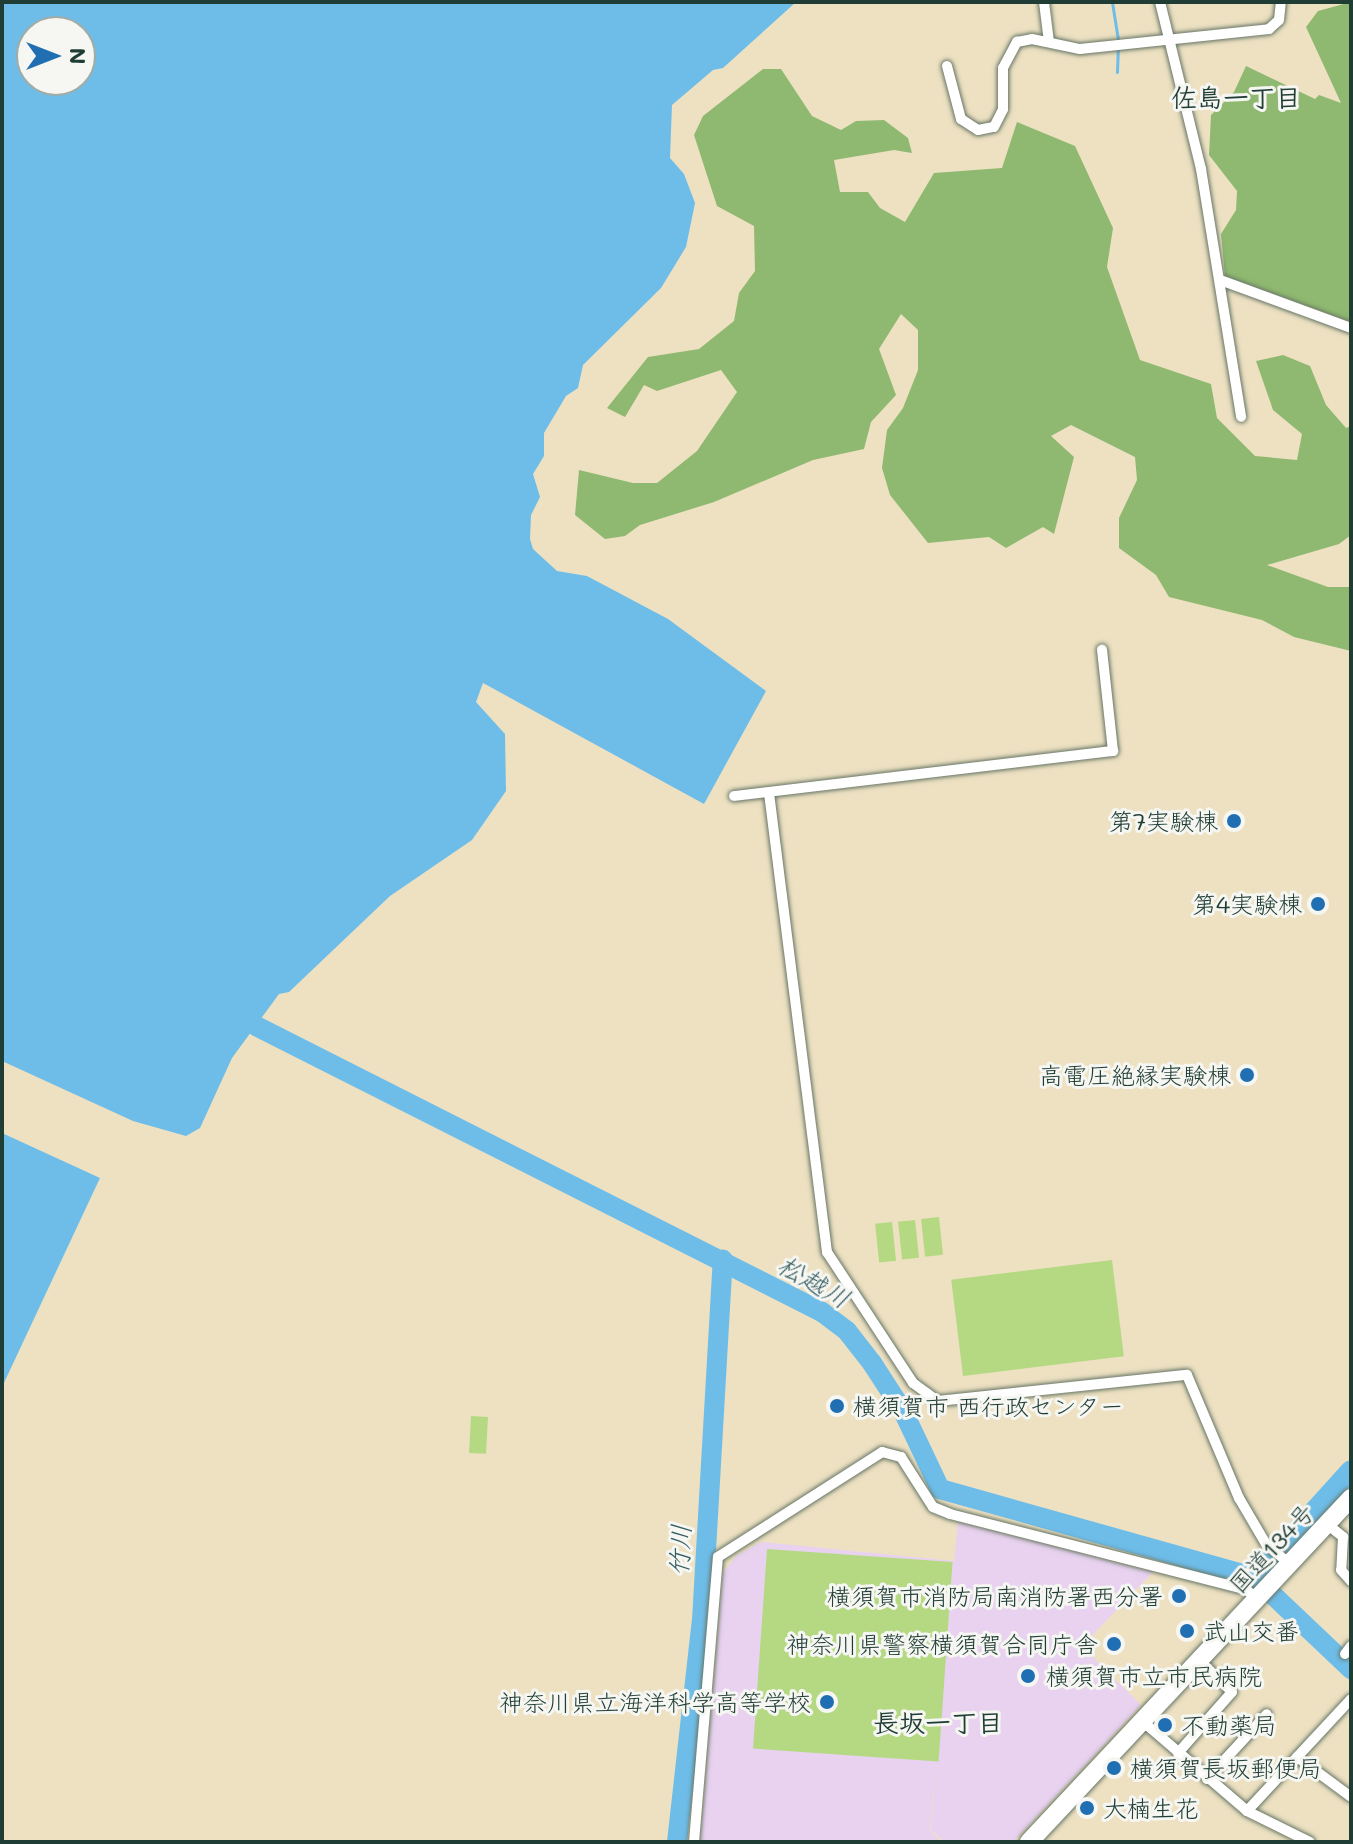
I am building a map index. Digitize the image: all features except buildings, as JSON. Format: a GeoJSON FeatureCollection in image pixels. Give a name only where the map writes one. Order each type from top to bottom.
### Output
{"type":"FeatureCollection","features":[{"type":"Feature","properties":{"kind":"highway","name":"国道134号"},"geometry":{"type":"LineString","coordinates":[[1029,1842],[1351,1498]]}},
{"type":"Feature","properties":{"kind":"street"},"geometry":{"type":"LineString","coordinates":[[1044,2],[1049,42]]}},
{"type":"Feature","properties":{"kind":"street"},"geometry":{"type":"LineString","coordinates":[[1160,2],[1192,130],[1241,417]]}},
{"type":"Feature","properties":{"kind":"street"},"geometry":{"type":"LineString","coordinates":[[947,66],[961,119],[978,130],[994,127],[1003,109],[1003,68],[1009,51],[1017,42],[1049,42],[1080,49],[1269,29],[1279,20],[1281,2]]}},
{"type":"Feature","properties":{"kind":"street"},"geometry":{"type":"LineString","coordinates":[[1220,280],[1351,328]]}},
{"type":"Feature","properties":{"kind":"street"},"geometry":{"type":"LineString","coordinates":[[734,796],[1113,751],[1102,650]]}},
{"type":"Feature","properties":{"kind":"street"},"geometry":{"type":"LineString","coordinates":[[769,793],[827,1252],[913,1383],[938,1401],[1187,1375],[1239,1498],[1266,1544],[1289,1563]]}},
{"type":"Feature","properties":{"kind":"street"},"geometry":{"type":"LineString","coordinates":[[694,1842],[718,1557],[882,1452],[901,1457],[933,1507],[950,1514],[1263,1592]]}},
{"type":"Feature","properties":{"kind":"street"},"geometry":{"type":"LineString","coordinates":[[1327,1524],[1343,1537],[1341,1570],[1351,1581]]}},
{"type":"Feature","properties":{"kind":"street"},"geometry":{"type":"LineString","coordinates":[[1178,1753],[1232,1692],[1199,1660]]}},
{"type":"Feature","properties":{"kind":"street"},"geometry":{"type":"LineString","coordinates":[[1247,1811],[1351,1699]]}},
{"type":"Feature","properties":{"kind":"street"},"geometry":{"type":"LineString","coordinates":[[1207,1779],[1267,1714]]}},
{"type":"Feature","properties":{"kind":"street"},"geometry":{"type":"LineString","coordinates":[[1141,1720],[1247,1811],[1310,1842]]}},
{"type":"Feature","properties":{"kind":"street"},"geometry":{"type":"LineString","coordinates":[[1297,1757],[1351,1797]]}},
{"type":"Feature","properties":{"kind":"shaded area"},"geometry":{"type":"Polygon","coordinates":[[[958,1522],[1153,1572],[1082,1646],[1141,1705],[1013,1842],[944,1842],[931,1830],[937,1756],[930,1830],[941,1842],[700,1842],[723,1573],[736,1556],[761,1542],[954,1561],[958,1522]]]}},
{"type":"Feature","properties":{"kind":"green space"},"geometry":{"type":"Polygon","coordinates":[[[1351,2],[1351,322],[1225,276],[1221,234],[1236,210],[1237,191],[1209,155],[1211,115],[1234,92],[1246,66],[1315,99],[1319,95],[1341,103],[1306,27],[1318,11],[1351,2]]]}},
{"type":"Feature","properties":{"kind":"green space"},"geometry":{"type":"Polygon","coordinates":[[[763,69],[781,69],[812,116],[841,130],[856,121],[884,120],[908,138],[912,153],[894,150],[834,160],[840,192],[868,192],[880,208],[905,222],[934,173],[1002,168],[1017,122],[1075,146],[1113,228],[1107,267],[1140,360],[1211,384],[1217,418],[1255,456],[1297,460],[1302,434],[1273,410],[1256,361],[1283,355],[1310,366],[1326,405],[1346,428],[1351,426],[1351,535],[1339,544],[1267,565],[1328,587],[1351,587],[1351,651],[1294,637],[1262,620],[1169,597],[1156,575],[1119,548],[1119,518],[1137,480],[1135,457],[1071,425],[1051,436],[1074,457],[1054,534],[1043,527],[1006,548],[989,537],[928,543],[890,495],[882,468],[887,430],[903,408],[918,370],[918,330],[901,314],[879,349],[896,395],[871,422],[864,449],[813,460],[714,502],[640,525],[625,536],[605,539],[575,515],[579,470],[633,483],[657,483],[697,451],[737,392],[721,370],[657,391],[644,385],[625,417],[607,408],[648,357],[699,349],[734,321],[739,293],[755,271],[754,226],[717,206],[694,135],[703,116],[763,69]]]}},
{"type":"Feature","properties":{"kind":"green space"},"geometry":{"type":"Polygon","coordinates":[[[939,1217],[943,1255],[925,1257],[921,1219],[939,1217]]]}},
{"type":"Feature","properties":{"kind":"green space"},"geometry":{"type":"Polygon","coordinates":[[[915,1220],[919,1258],[902,1260],[898,1222],[915,1220]]]}},
{"type":"Feature","properties":{"kind":"green space"},"geometry":{"type":"Polygon","coordinates":[[[892,1222],[896,1261],[879,1263],[875,1224],[892,1222]]]}},
{"type":"Feature","properties":{"kind":"green space"},"geometry":{"type":"Polygon","coordinates":[[[1112,1260],[1124,1356],[963,1376],[951,1280],[1112,1260]]]}},
{"type":"Feature","properties":{"kind":"green space"},"geometry":{"type":"Polygon","coordinates":[[[471,1416],[488,1417],[486,1454],[469,1453],[471,1416]]]}},
{"type":"Feature","properties":{"kind":"green space"},"geometry":{"type":"Polygon","coordinates":[[[767,1549],[953,1562],[939,1761],[753,1749],[767,1549]]]}},
{"type":"Feature","properties":{"kind":"water"},"geometry":{"type":"Polygon","coordinates":[[[2,2],[796,2],[723,68],[713,70],[672,105],[670,158],[684,174],[695,203],[686,247],[661,288],[583,365],[578,388],[566,396],[544,433],[544,456],[533,474],[540,497],[531,515],[530,539],[533,549],[557,571],[587,576],[668,619],[766,691],[704,804],[483,683],[476,702],[505,734],[506,791],[472,840],[390,896],[289,992],[279,994],[232,1058],[200,1128],[186,1136],[133,1121],[2,1061],[2,2]]]}},
{"type":"Feature","properties":{"kind":"water"},"geometry":{"type":"Polygon","coordinates":[[[2,1133],[100,1178],[2,1387],[2,1133]]]}},
{"type":"Feature","properties":{"kind":"waterway"},"geometry":{"type":"LineString","coordinates":[[1112,2],[1118,40]]}},
{"type":"Feature","properties":{"kind":"waterway"},"geometry":{"type":"LineString","coordinates":[[1117,72],[1118,48]]}},
{"type":"Feature","properties":{"kind":"waterway","name":"松越川"},"geometry":{"type":"LineString","coordinates":[[256,1026],[822,1312],[847,1331],[872,1363],[903,1411],[940,1489],[1254,1577],[1351,1470]]}},
{"type":"Feature","properties":{"kind":"waterway","name":"竹川"},"geometry":{"type":"LineString","coordinates":[[677,1842],[702,1620],[723,1260]]}},
{"type":"Feature","properties":{"kind":"waterway"},"geometry":{"type":"LineString","coordinates":[[1254,1577],[1351,1669]]}},
{"type":"Feature","properties":{"kind":"place","name":"第7実験棟"},"geometry":{"type":"Point","coordinates":[1234,821]}},
{"type":"Feature","properties":{"kind":"place","name":"第4実験棟"},"geometry":{"type":"Point","coordinates":[1318,904]}},
{"type":"Feature","properties":{"kind":"place","name":"高電圧絶縁実験棟"},"geometry":{"type":"Point","coordinates":[1247,1075]}},
{"type":"Feature","properties":{"kind":"place","name":"横須賀市 西行政センター"},"geometry":{"type":"Point","coordinates":[837,1406]}},
{"type":"Feature","properties":{"kind":"place","name":"横須賀市消防局南消防署西分署"},"geometry":{"type":"Point","coordinates":[1179,1596]}},
{"type":"Feature","properties":{"kind":"place","name":"武山交番"},"geometry":{"type":"Point","coordinates":[1187,1631]}},
{"type":"Feature","properties":{"kind":"place","name":"神奈川県警察横須賀合同庁舎"},"geometry":{"type":"Point","coordinates":[1114,1644]}},
{"type":"Feature","properties":{"kind":"place","name":"横須賀市立市民病院"},"geometry":{"type":"Point","coordinates":[1028,1676]}},
{"type":"Feature","properties":{"kind":"place","name":"神奈川県立海洋科学高等学校"},"geometry":{"type":"Point","coordinates":[827,1702]}},
{"type":"Feature","properties":{"kind":"place","name":"不動薬局"},"geometry":{"type":"Point","coordinates":[1165,1725]}},
{"type":"Feature","properties":{"kind":"place","name":"横須賀長坂郵便局"},"geometry":{"type":"Point","coordinates":[1114,1768]}},
{"type":"Feature","properties":{"kind":"place","name":"大楠生花"},"geometry":{"type":"Point","coordinates":[1087,1808]}},
{"type":"Feature","properties":{"kind":"district","name":"佐島一丁目"},"geometry":{"type":"Point","coordinates":[1236,98]}},
{"type":"Feature","properties":{"kind":"district","name":"長坂一丁目"},"geometry":{"type":"Point","coordinates":[938,1723]}}]}
